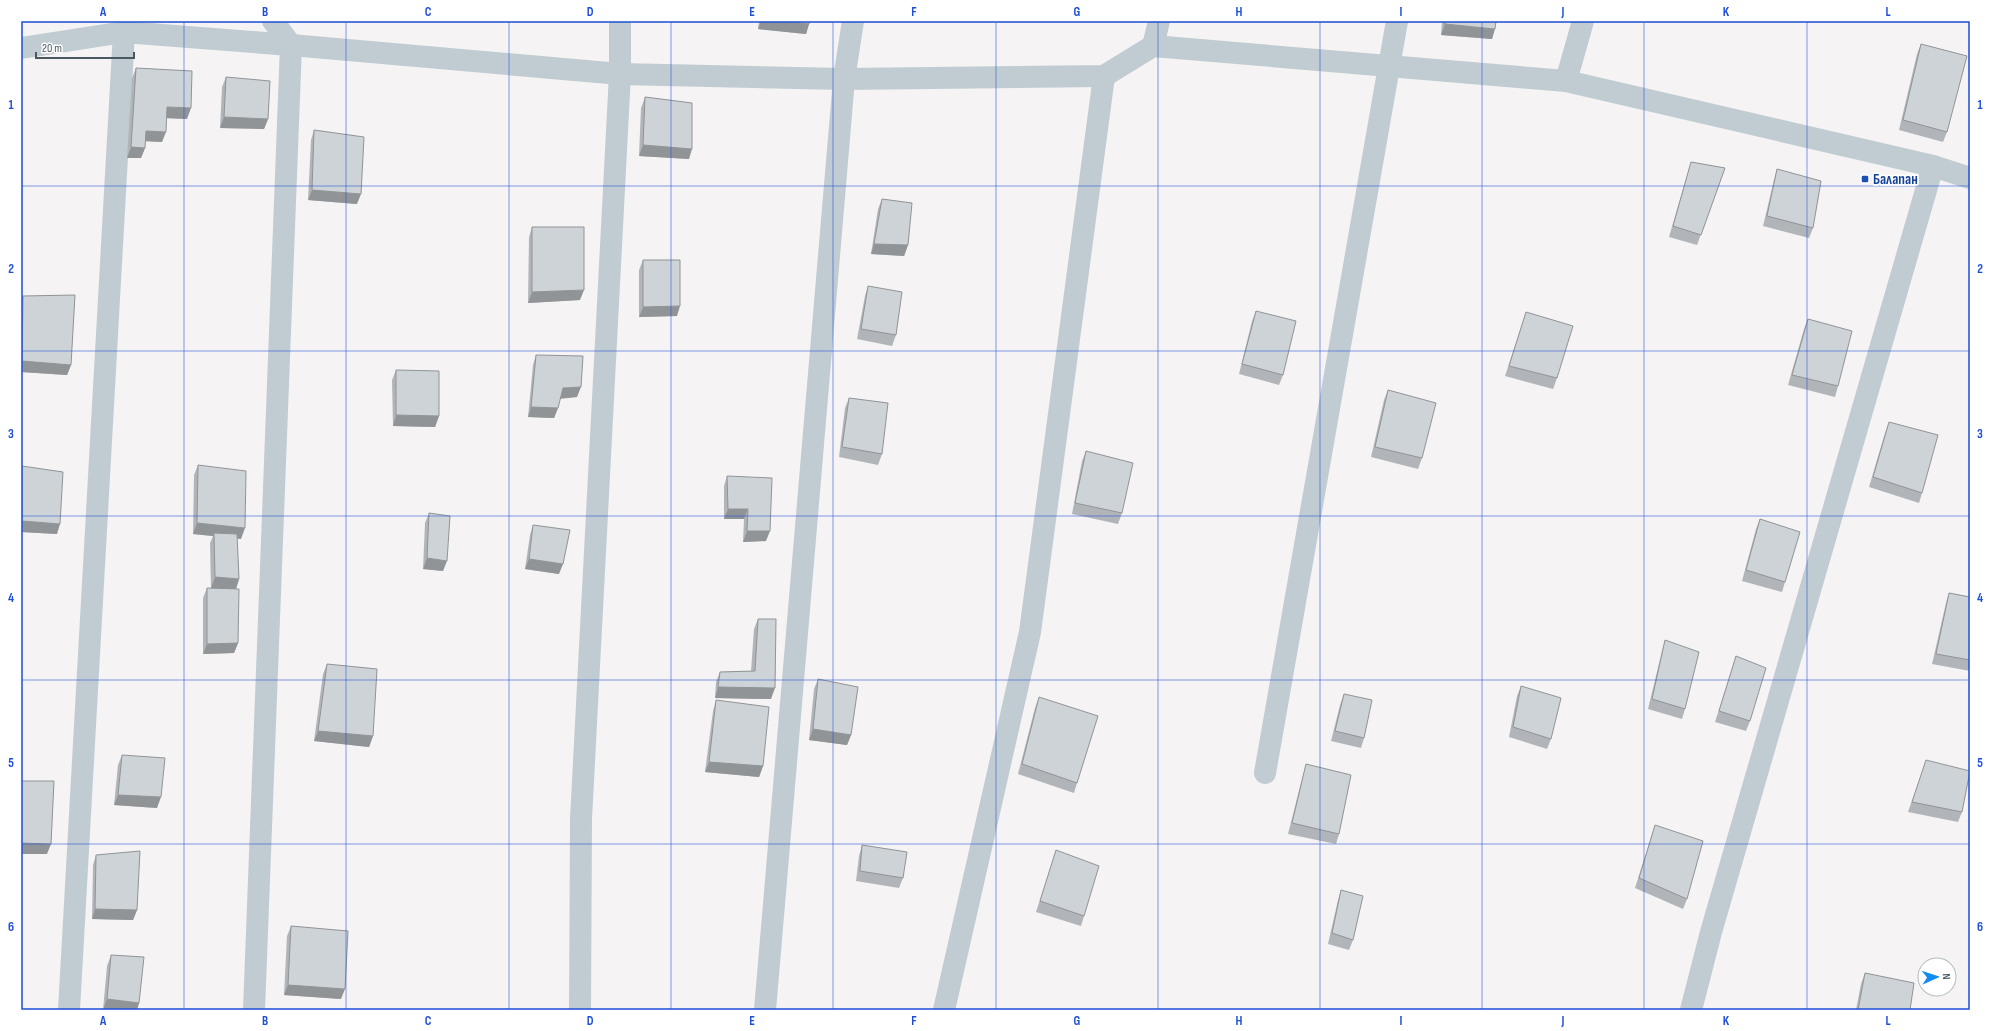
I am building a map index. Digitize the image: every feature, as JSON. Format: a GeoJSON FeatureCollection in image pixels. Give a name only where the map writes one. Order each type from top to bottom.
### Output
{"type":"FeatureCollection","features":[{"type":"Feature","properties":{"kind":"street"},"geometry":{"type":"LineString","coordinates":[[254,1010],[291,45],[272,21]]}},
{"type":"Feature","properties":{"kind":"street"},"geometry":{"type":"LineString","coordinates":[[580,1010],[581,819],[620,74],[620,21]]}},
{"type":"Feature","properties":{"kind":"street"},"geometry":{"type":"LineString","coordinates":[[765,1010],[844,79],[853,21]]}},
{"type":"Feature","properties":{"kind":"street"},"geometry":{"type":"LineString","coordinates":[[1153,46],[1159,21]]}},
{"type":"Feature","properties":{"kind":"street"},"geometry":{"type":"LineString","coordinates":[[1265,773],[1397,21]]}},
{"type":"Feature","properties":{"kind":"street"},"geometry":{"type":"LineString","coordinates":[[1566,81],[1583,21]]}},
{"type":"Feature","properties":{"kind":"street"},"geometry":{"type":"LineString","coordinates":[[69,1010],[124,32]]}},
{"type":"Feature","properties":{"kind":"street"},"geometry":{"type":"LineString","coordinates":[[21,48],[124,32],[620,74],[844,79],[1104,76],[1153,46],[1566,81],[1932,166],[1969,173]]}},
{"type":"Feature","properties":{"kind":"street"},"geometry":{"type":"LineString","coordinates":[[944,1010],[1030,632],[1104,76]]}},
{"type":"Feature","properties":{"kind":"street"},"geometry":{"type":"LineString","coordinates":[[1691,1010],[1715,917],[1932,166]]}},
{"type":"Feature","properties":{"kind":"building"},"geometry":{"type":"Polygon","coordinates":[[[783,21],[810,21],[809,24],[783,21]]]}},
{"type":"Feature","properties":{"kind":"building"},"geometry":{"type":"Polygon","coordinates":[[[1445,21],[1496,21],[1495,29],[1445,24],[1445,21]]]}},
{"type":"Feature","properties":{"kind":"building"},"geometry":{"type":"Polygon","coordinates":[[[1921,44],[1967,56],[1947,132],[1903,120],[1921,44]]]}},
{"type":"Feature","properties":{"kind":"building"},"geometry":{"type":"Polygon","coordinates":[[[136,68],[192,71],[191,108],[167,107],[166,132],[146,131],[145,148],[131,147],[136,68]]]}},
{"type":"Feature","properties":{"kind":"building"},"geometry":{"type":"Polygon","coordinates":[[[226,77],[270,81],[268,119],[224,117],[226,77]]]}},
{"type":"Feature","properties":{"kind":"building"},"geometry":{"type":"Polygon","coordinates":[[[645,97],[692,103],[692,149],[643,145],[645,97]]]}},
{"type":"Feature","properties":{"kind":"building"},"geometry":{"type":"Polygon","coordinates":[[[314,130],[364,137],[361,194],[312,190],[314,130]]]}},
{"type":"Feature","properties":{"kind":"building"},"geometry":{"type":"Polygon","coordinates":[[[1691,162],[1725,168],[1701,235],[1673,226],[1691,162]]]}},
{"type":"Feature","properties":{"kind":"building"},"geometry":{"type":"Polygon","coordinates":[[[1777,169],[1821,181],[1813,228],[1767,216],[1777,169]]]}},
{"type":"Feature","properties":{"kind":"building"},"geometry":{"type":"Polygon","coordinates":[[[882,199],[912,203],[908,245],[874,244],[882,199]]]}},
{"type":"Feature","properties":{"kind":"building"},"geometry":{"type":"Polygon","coordinates":[[[532,227],[584,227],[584,290],[532,292],[532,227]]]}},
{"type":"Feature","properties":{"kind":"building"},"geometry":{"type":"Polygon","coordinates":[[[643,260],[680,260],[680,306],[643,307],[643,260]]]}},
{"type":"Feature","properties":{"kind":"building"},"geometry":{"type":"Polygon","coordinates":[[[868,286],[902,292],[896,335],[861,329],[868,286]]]}},
{"type":"Feature","properties":{"kind":"building"},"geometry":{"type":"Polygon","coordinates":[[[75,295],[71,365],[22,361],[23,296],[75,295]]]}},
{"type":"Feature","properties":{"kind":"building"},"geometry":{"type":"Polygon","coordinates":[[[1256,311],[1296,321],[1283,375],[1242,364],[1256,311]]]}},
{"type":"Feature","properties":{"kind":"building"},"geometry":{"type":"Polygon","coordinates":[[[1526,312],[1573,326],[1557,378],[1509,366],[1526,312]]]}},
{"type":"Feature","properties":{"kind":"building"},"geometry":{"type":"Polygon","coordinates":[[[1808,319],[1852,331],[1838,386],[1792,375],[1808,319]]]}},
{"type":"Feature","properties":{"kind":"building"},"geometry":{"type":"Polygon","coordinates":[[[536,355],[583,356],[581,387],[563,388],[558,408],[531,407],[536,355]]]}},
{"type":"Feature","properties":{"kind":"building"},"geometry":{"type":"Polygon","coordinates":[[[396,370],[439,371],[439,416],[396,415],[396,370]]]}},
{"type":"Feature","properties":{"kind":"building"},"geometry":{"type":"Polygon","coordinates":[[[1388,390],[1436,403],[1422,458],[1375,447],[1388,390]]]}},
{"type":"Feature","properties":{"kind":"building"},"geometry":{"type":"Polygon","coordinates":[[[849,398],[888,403],[882,454],[842,447],[849,398]]]}},
{"type":"Feature","properties":{"kind":"building"},"geometry":{"type":"Polygon","coordinates":[[[1889,422],[1938,435],[1922,493],[1873,477],[1889,422]]]}},
{"type":"Feature","properties":{"kind":"building"},"geometry":{"type":"Polygon","coordinates":[[[1086,451],[1133,463],[1122,513],[1075,503],[1086,451]]]}},
{"type":"Feature","properties":{"kind":"building"},"geometry":{"type":"Polygon","coordinates":[[[198,465],[246,471],[245,528],[197,523],[198,465]]]}},
{"type":"Feature","properties":{"kind":"building"},"geometry":{"type":"Polygon","coordinates":[[[22,466],[63,472],[60,524],[22,521],[22,466]]]}},
{"type":"Feature","properties":{"kind":"building"},"geometry":{"type":"Polygon","coordinates":[[[727,476],[772,478],[770,531],[747,531],[748,509],[728,509],[727,476]]]}},
{"type":"Feature","properties":{"kind":"building"},"geometry":{"type":"Polygon","coordinates":[[[429,513],[450,516],[447,561],[427,558],[429,513]]]}},
{"type":"Feature","properties":{"kind":"building"},"geometry":{"type":"Polygon","coordinates":[[[1760,519],[1800,532],[1785,582],[1746,570],[1760,519]]]}},
{"type":"Feature","properties":{"kind":"building"},"geometry":{"type":"Polygon","coordinates":[[[533,525],[570,530],[563,564],[529,559],[533,525]]]}},
{"type":"Feature","properties":{"kind":"building"},"geometry":{"type":"Polygon","coordinates":[[[214,533],[237,534],[239,579],[215,577],[214,533]]]}},
{"type":"Feature","properties":{"kind":"building"},"geometry":{"type":"Polygon","coordinates":[[[207,588],[239,589],[238,643],[207,644],[207,588]]]}},
{"type":"Feature","properties":{"kind":"building"},"geometry":{"type":"Polygon","coordinates":[[[1949,593],[1970,597],[1970,660],[1936,654],[1949,593]]]}},
{"type":"Feature","properties":{"kind":"building"},"geometry":{"type":"Polygon","coordinates":[[[758,619],[776,619],[775,688],[718,687],[720,672],[755,671],[758,619]]]}},
{"type":"Feature","properties":{"kind":"building"},"geometry":{"type":"Polygon","coordinates":[[[1665,640],[1699,652],[1685,709],[1652,699],[1665,640]]]}},
{"type":"Feature","properties":{"kind":"building"},"geometry":{"type":"Polygon","coordinates":[[[1736,656],[1766,668],[1750,721],[1719,711],[1736,656]]]}},
{"type":"Feature","properties":{"kind":"building"},"geometry":{"type":"Polygon","coordinates":[[[327,664],[377,669],[373,736],[318,731],[327,664]]]}},
{"type":"Feature","properties":{"kind":"building"},"geometry":{"type":"Polygon","coordinates":[[[818,679],[858,687],[851,735],[813,729],[818,679]]]}},
{"type":"Feature","properties":{"kind":"building"},"geometry":{"type":"Polygon","coordinates":[[[1521,686],[1561,698],[1551,739],[1513,727],[1521,686]]]}},
{"type":"Feature","properties":{"kind":"building"},"geometry":{"type":"Polygon","coordinates":[[[1344,694],[1372,700],[1364,738],[1335,731],[1344,694]]]}},
{"type":"Feature","properties":{"kind":"building"},"geometry":{"type":"Polygon","coordinates":[[[1039,697],[1098,716],[1077,783],[1022,764],[1039,697]]]}},
{"type":"Feature","properties":{"kind":"building"},"geometry":{"type":"Polygon","coordinates":[[[716,700],[769,707],[763,766],[709,762],[716,700]]]}},
{"type":"Feature","properties":{"kind":"building"},"geometry":{"type":"Polygon","coordinates":[[[122,755],[165,758],[161,797],[118,795],[122,755]]]}},
{"type":"Feature","properties":{"kind":"building"},"geometry":{"type":"Polygon","coordinates":[[[1926,760],[1970,771],[1962,812],[1912,802],[1926,760]]]}},
{"type":"Feature","properties":{"kind":"building"},"geometry":{"type":"Polygon","coordinates":[[[1306,764],[1351,775],[1339,834],[1292,823],[1306,764]]]}},
{"type":"Feature","properties":{"kind":"building"},"geometry":{"type":"Polygon","coordinates":[[[21,781],[54,781],[51,844],[21,843],[21,781]]]}},
{"type":"Feature","properties":{"kind":"building"},"geometry":{"type":"Polygon","coordinates":[[[1655,825],[1703,841],[1687,899],[1639,878],[1655,825]]]}},
{"type":"Feature","properties":{"kind":"building"},"geometry":{"type":"Polygon","coordinates":[[[862,845],[907,852],[903,878],[860,871],[862,845]]]}},
{"type":"Feature","properties":{"kind":"building"},"geometry":{"type":"Polygon","coordinates":[[[1056,850],[1099,866],[1084,916],[1040,901],[1056,850]]]}},
{"type":"Feature","properties":{"kind":"building"},"geometry":{"type":"Polygon","coordinates":[[[140,851],[137,910],[95,909],[96,855],[140,851]]]}},
{"type":"Feature","properties":{"kind":"building"},"geometry":{"type":"Polygon","coordinates":[[[1341,890],[1363,896],[1353,940],[1332,933],[1341,890]]]}},
{"type":"Feature","properties":{"kind":"building"},"geometry":{"type":"Polygon","coordinates":[[[291,926],[348,931],[345,989],[288,985],[291,926]]]}},
{"type":"Feature","properties":{"kind":"building"},"geometry":{"type":"Polygon","coordinates":[[[111,955],[144,957],[139,1003],[107,999],[111,955]]]}},
{"type":"Feature","properties":{"kind":"building"},"geometry":{"type":"Polygon","coordinates":[[[1865,973],[1914,983],[1910,1010],[1858,1010],[1865,973]]]}},
{"type":"Feature","properties":{"kind":"place","name":"Балапан"},"geometry":{"type":"Point","coordinates":[1865,179]}}]}
